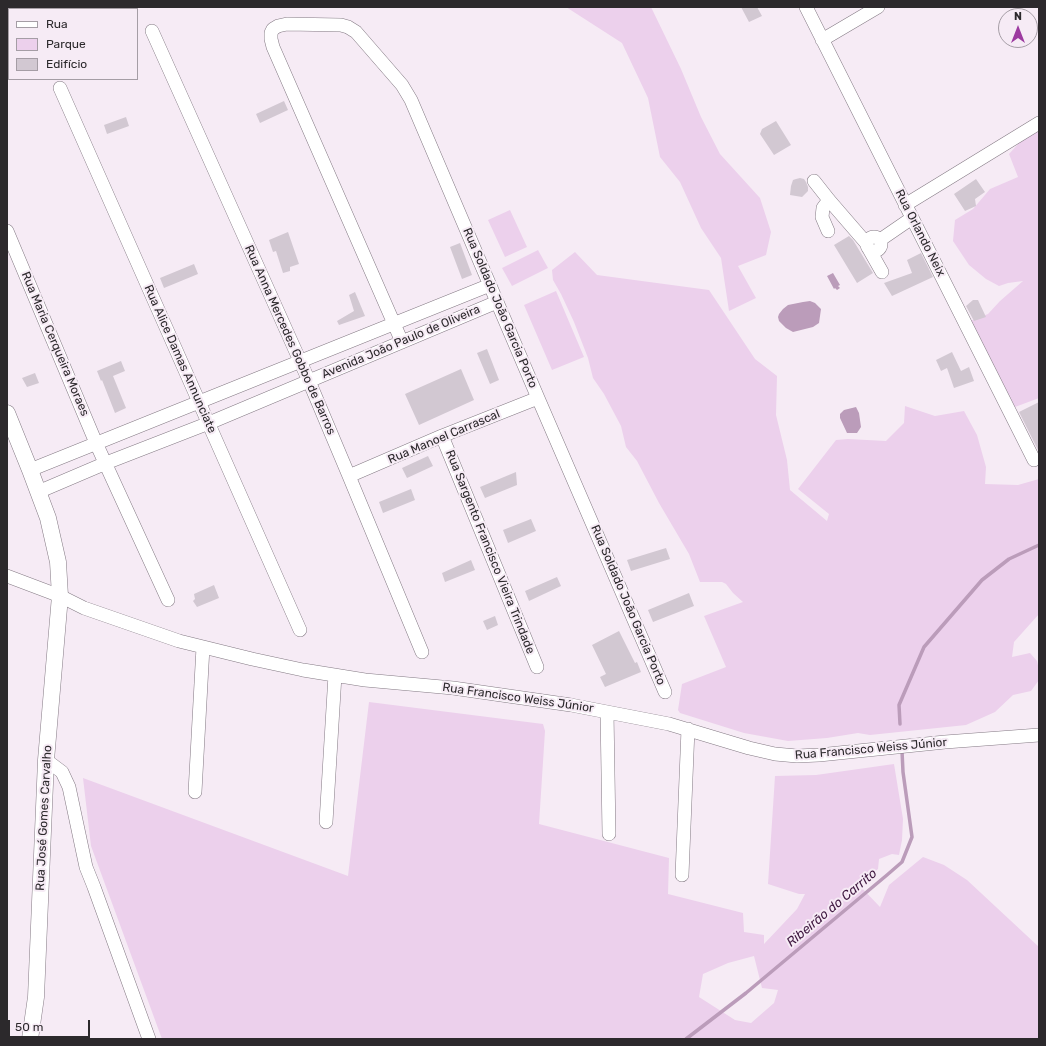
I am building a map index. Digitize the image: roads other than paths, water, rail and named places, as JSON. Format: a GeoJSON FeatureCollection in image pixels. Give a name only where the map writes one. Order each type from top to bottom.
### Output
{"type":"FeatureCollection","features":[{"type":"Feature","properties":{"kind":"main road","name":"Rua José Gomes Carvalho"},"geometry":{"type":"LineString","coordinates":[[7,413],[48,518],[58,562],[60,596],[46,760],[36,998],[30,1039]]}},
{"type":"Feature","properties":{"kind":"street","name":"Rua Orlando Neix"},"geometry":{"type":"LineString","coordinates":[[806,7],[1034,460]]}},
{"type":"Feature","properties":{"kind":"street"},"geometry":{"type":"LineString","coordinates":[[822,40],[878,7]]}},
{"type":"Feature","properties":{"kind":"street","name":"Rua Soldado João Garcia Porto"},"geometry":{"type":"LineString","coordinates":[[395,324],[273,47],[271,33],[273,29],[278,26],[287,24],[341,25],[356,32],[402,85],[411,100],[665,692]]}},
{"type":"Feature","properties":{"kind":"street","name":"Rua Anna Mercedes Gobbo de Barros"},"geometry":{"type":"LineString","coordinates":[[152,32],[309,381],[422,652]]}},
{"type":"Feature","properties":{"kind":"street","name":"Rua Alice Damas Annunciate"},"geometry":{"type":"LineString","coordinates":[[60,88],[300,630]]}},
{"type":"Feature","properties":{"kind":"street"},"geometry":{"type":"LineString","coordinates":[[906,205],[1039,123]]}},
{"type":"Feature","properties":{"kind":"street"},"geometry":{"type":"LineString","coordinates":[[814,181],[868,247],[882,272]]}},
{"type":"Feature","properties":{"kind":"street"},"geometry":{"type":"LineString","coordinates":[[828,231],[822,217],[823,208],[829,200]]}},
{"type":"Feature","properties":{"kind":"street"},"geometry":{"type":"LineString","coordinates":[[868,247],[868,240],[872,237],[876,237],[880,240],[912,218]]}},
{"type":"Feature","properties":{"kind":"street","name":"Rua Maria Cerqueira Moraes"},"geometry":{"type":"LineString","coordinates":[[7,231],[104,460]]}},
{"type":"Feature","properties":{"kind":"street","name":"Avenida João Paulo de Oliveira"},"geometry":{"type":"LineString","coordinates":[[30,470],[490,285]]}},
{"type":"Feature","properties":{"kind":"street","name":"Avenida João Paulo de Oliveira"},"geometry":{"type":"LineString","coordinates":[[38,492],[87,471],[104,460],[209,423],[497,302]]}},
{"type":"Feature","properties":{"kind":"street"},"geometry":{"type":"LineString","coordinates":[[395,324],[402,342]]}},
{"type":"Feature","properties":{"kind":"street","name":"Rua Manoel Carrascal"},"geometry":{"type":"LineString","coordinates":[[349,476],[442,436],[538,398]]}},
{"type":"Feature","properties":{"kind":"street","name":"Rua Sargento Francisco Vieira Trindade"},"geometry":{"type":"LineString","coordinates":[[442,436],[537,667]]}},
{"type":"Feature","properties":{"kind":"street"},"geometry":{"type":"LineString","coordinates":[[77,451],[87,471]]}},
{"type":"Feature","properties":{"kind":"street"},"geometry":{"type":"LineString","coordinates":[[104,460],[168,600]]}},
{"type":"Feature","properties":{"kind":"street","name":"Rua Francisco Weiss Júnior"},"geometry":{"type":"LineString","coordinates":[[7,576],[60,596],[84,608],[179,641],[252,659],[303,670],[365,680],[453,688],[571,705],[669,724],[748,748],[774,754],[797,756],[819,755],[945,742],[1039,735]]}},
{"type":"Feature","properties":{"kind":"street"},"geometry":{"type":"LineString","coordinates":[[195,792],[203,647]]}},
{"type":"Feature","properties":{"kind":"street"},"geometry":{"type":"LineString","coordinates":[[326,822],[335,675]]}},
{"type":"Feature","properties":{"kind":"street"},"geometry":{"type":"LineString","coordinates":[[607,712],[609,834]]}},
{"type":"Feature","properties":{"kind":"street"},"geometry":{"type":"LineString","coordinates":[[682,875],[688,729]]}},
{"type":"Feature","properties":{"kind":"street"},"geometry":{"type":"LineString","coordinates":[[46,760],[62,772],[70,787],[86,868],[149,1039]]}},
{"type":"Feature","properties":{"kind":"waterway"},"geometry":{"type":"LineString","coordinates":[[900,724],[899,705],[924,647],[982,580],[1009,559],[1039,545]]}},
{"type":"Feature","properties":{"kind":"waterway","name":"Ribeirão do Carrito"},"geometry":{"type":"LineString","coordinates":[[686,1039],[746,993],[902,862],[912,837],[903,772],[902,751]]}}]}
